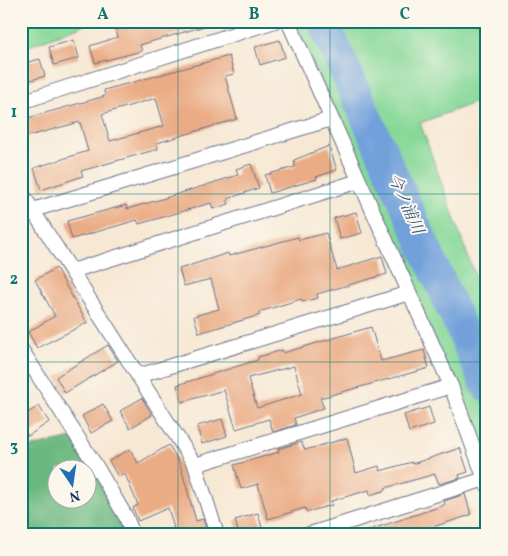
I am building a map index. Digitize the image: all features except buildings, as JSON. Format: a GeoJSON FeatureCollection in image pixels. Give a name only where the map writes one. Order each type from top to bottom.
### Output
{"type":"FeatureCollection","features":[{"type":"Feature","properties":{"kind":"street"},"geometry":{"type":"LineString","coordinates":[[21,102],[275,21]]}},
{"type":"Feature","properties":{"kind":"street"},"geometry":{"type":"LineString","coordinates":[[288,21],[451,386],[486,482],[307,535]]}},
{"type":"Feature","properties":{"kind":"street"},"geometry":{"type":"LineString","coordinates":[[33,210],[331,119]]}},
{"type":"Feature","properties":{"kind":"street"},"geometry":{"type":"LineString","coordinates":[[72,271],[359,180]]}},
{"type":"Feature","properties":{"kind":"street"},"geometry":{"type":"LineString","coordinates":[[21,192],[195,465],[217,535]]}},
{"type":"Feature","properties":{"kind":"street"},"geometry":{"type":"LineString","coordinates":[[138,376],[409,293]]}},
{"type":"Feature","properties":{"kind":"street"},"geometry":{"type":"LineString","coordinates":[[21,349],[96,466],[126,517],[133,535]]}},
{"type":"Feature","properties":{"kind":"street"},"geometry":{"type":"LineString","coordinates":[[195,465],[451,386]]}},
{"type":"Feature","properties":{"kind":"green space"},"geometry":{"type":"Polygon","coordinates":[[[21,21],[94,21],[21,49],[21,21]]]}},
{"type":"Feature","properties":{"kind":"green space"},"geometry":{"type":"Polygon","coordinates":[[[295,21],[487,21],[487,98],[420,123],[487,309],[487,480],[295,21]]]}},
{"type":"Feature","properties":{"kind":"green space"},"geometry":{"type":"Polygon","coordinates":[[[77,437],[89,458],[48,458],[48,508],[98,508],[98,474],[133,535],[21,535],[21,449],[77,437]]]}},
{"type":"Feature","properties":{"kind":"waterway","name":"今ノ浦川"},"geometry":{"type":"LineString","coordinates":[[323,21],[487,386]]}}]}
